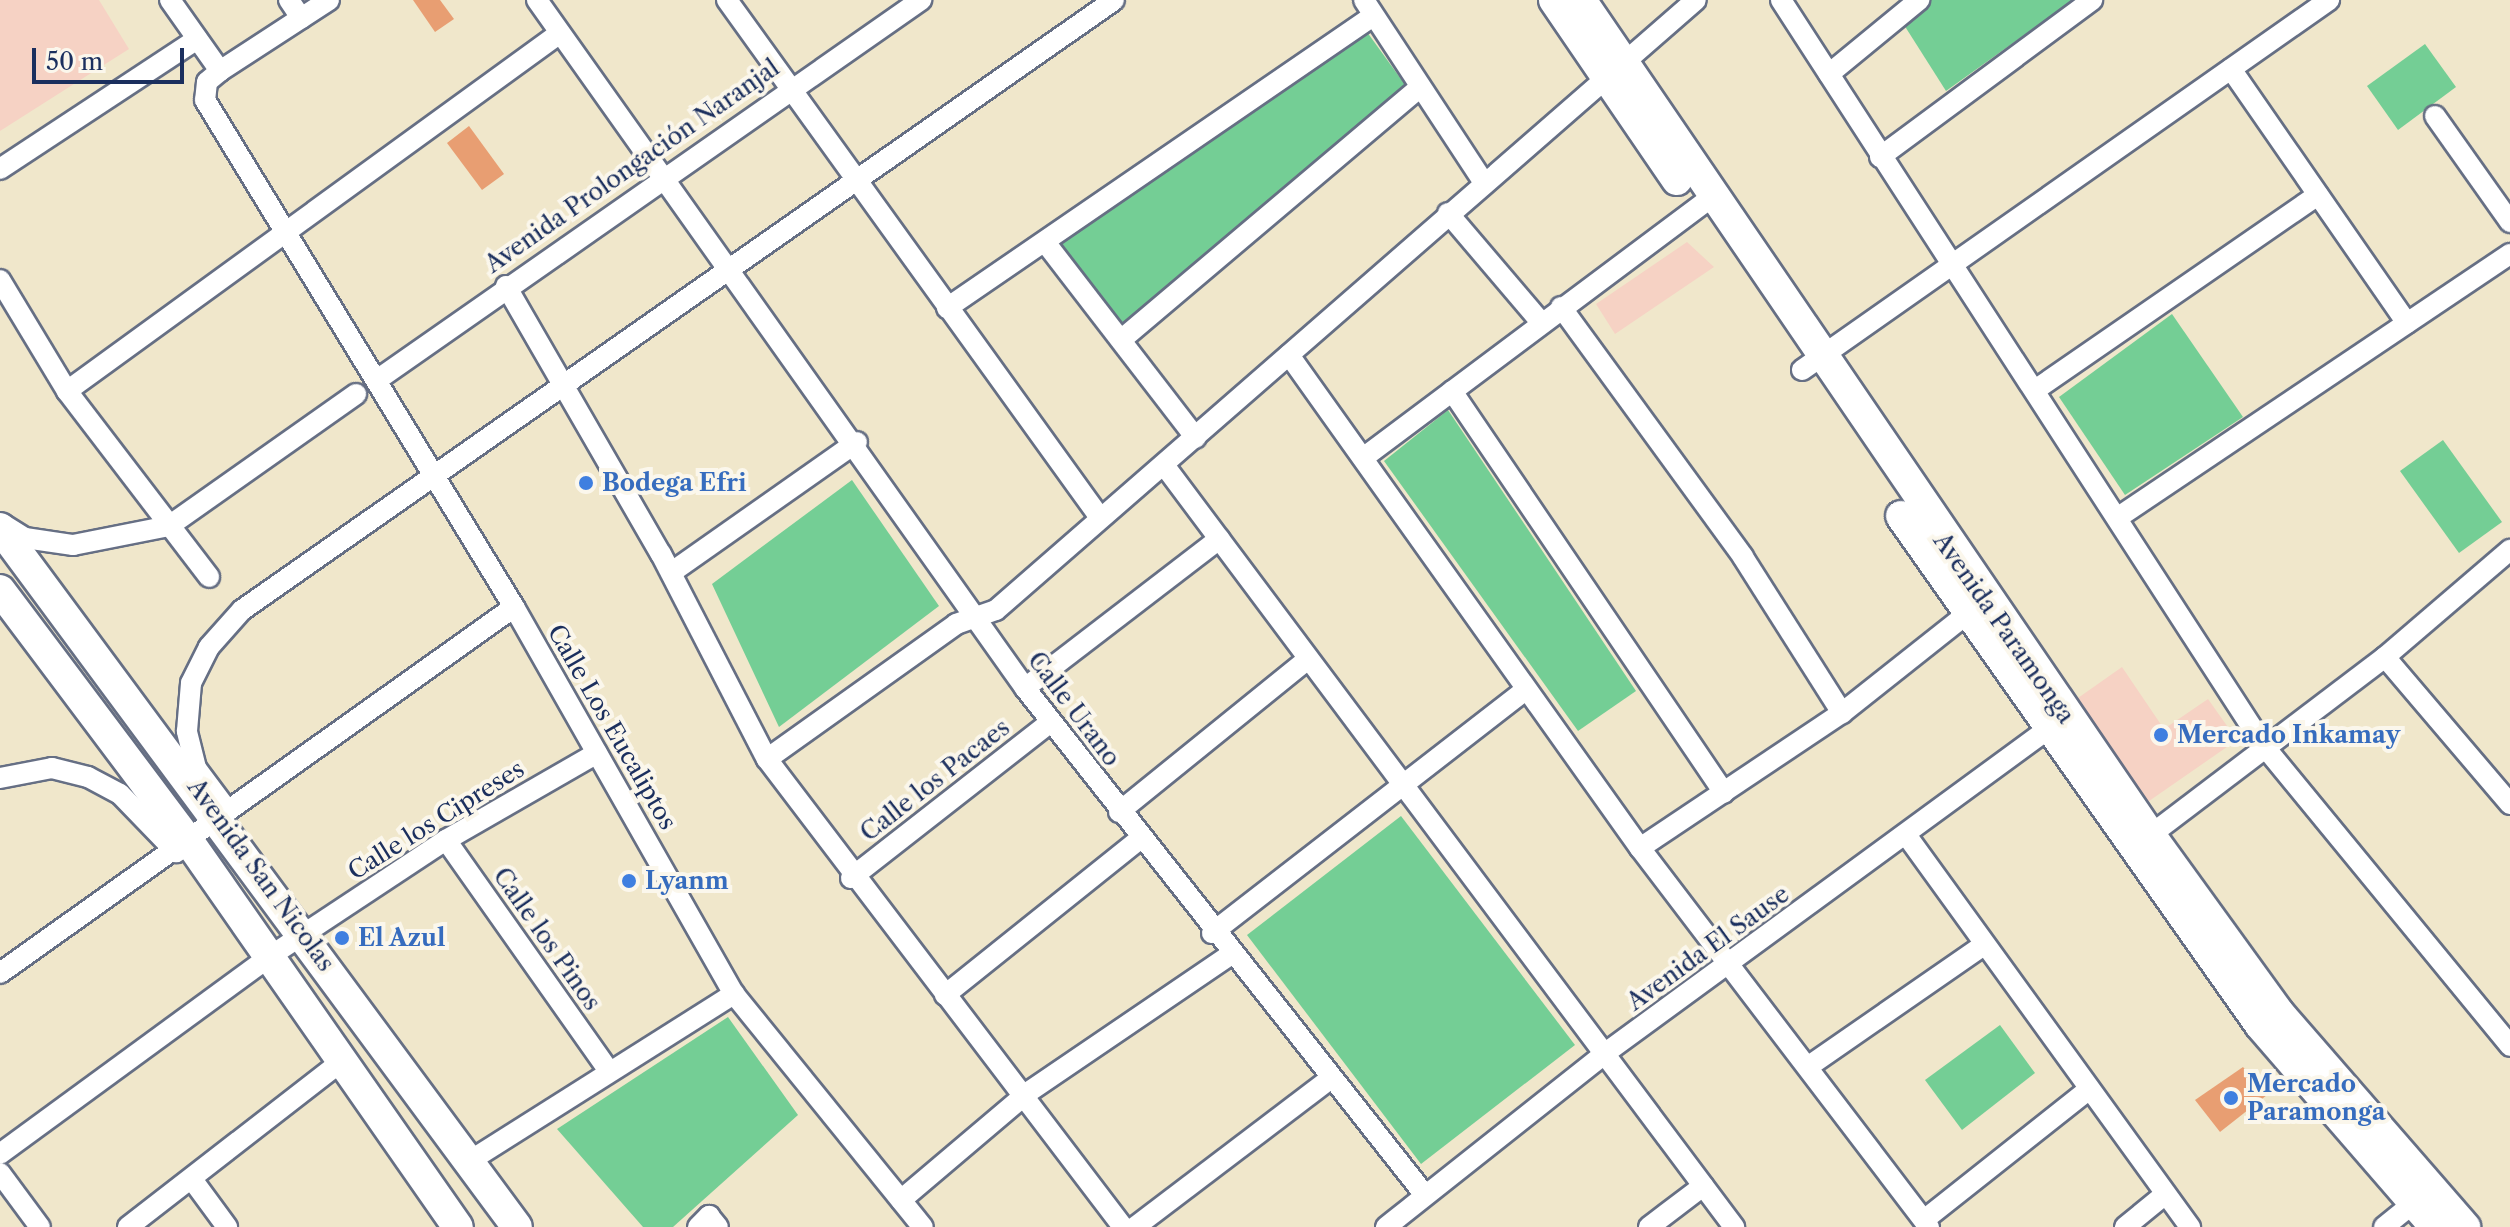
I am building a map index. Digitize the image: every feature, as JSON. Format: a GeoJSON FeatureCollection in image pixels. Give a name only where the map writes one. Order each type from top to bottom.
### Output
{"type":"FeatureCollection","features":[{"type":"Feature","properties":{"kind":"street"},"geometry":{"type":"LineString","coordinates":[[170,0],[220,71],[329,0]]}},
{"type":"Feature","properties":{"kind":"street"},"geometry":{"type":"LineString","coordinates":[[289,0],[301,18]]}},
{"type":"Feature","properties":{"kind":"street","name":"Calle Urano"},"geometry":{"type":"LineString","coordinates":[[537,0],[705,237],[857,442],[1025,688],[1212,933],[1425,1195]]}},
{"type":"Feature","properties":{"kind":"street"},"geometry":{"type":"LineString","coordinates":[[727,0],[855,182],[1098,515]]}},
{"type":"Feature","properties":{"kind":"street","name":"Avenida Prolongación Naranjal"},"geometry":{"type":"LineString","coordinates":[[377,380],[663,174],[789,86],[921,0]]}},
{"type":"Feature","properties":{"kind":"street"},"geometry":{"type":"LineString","coordinates":[[226,818],[196,768],[187,731],[191,683],[209,647],[284,576],[434,476],[1114,0]]}},
{"type":"Feature","properties":{"kind":"street","name":"Avenida Paramonga"},"geometry":{"type":"LineString","coordinates":[[1554,0],[1616,74],[1705,203],[1967,614],[2057,723]]}},
{"type":"Feature","properties":{"kind":"street","name":"Avenida Paramonga"},"geometry":{"type":"LineString","coordinates":[[1581,0],[1616,74]]}},
{"type":"Feature","properties":{"kind":"street"},"geometry":{"type":"LineString","coordinates":[[767,759],[975,617],[996,610],[1098,515],[1196,438],[1448,213],[1616,74],[1696,0]]}},
{"type":"Feature","properties":{"kind":"street"},"geometry":{"type":"LineString","coordinates":[[1781,0],[1880,157],[1956,262],[2038,388],[2264,746],[2510,1046]]}},
{"type":"Feature","properties":{"kind":"street"},"geometry":{"type":"LineString","coordinates":[[1829,74],[1919,0]]}},
{"type":"Feature","properties":{"kind":"street"},"geometry":{"type":"LineString","coordinates":[[1880,157],[2092,0]]}},
{"type":"Feature","properties":{"kind":"street"},"geometry":{"type":"LineString","coordinates":[[1810,364],[2329,0]]}},
{"type":"Feature","properties":{"kind":"street"},"geometry":{"type":"LineString","coordinates":[[947,308],[1045,242],[1369,8],[1418,89],[1484,183]]}},
{"type":"Feature","properties":{"kind":"street"},"geometry":{"type":"LineString","coordinates":[[67,391],[560,33]]}},
{"type":"Feature","properties":{"kind":"street"},"geometry":{"type":"LineString","coordinates":[[0,169],[197,39]]}},
{"type":"Feature","properties":{"kind":"street"},"geometry":{"type":"LineString","coordinates":[[2231,69],[2407,323]]}},
{"type":"Feature","properties":{"kind":"street","name":"Calle Los Eucaliptos"},"geometry":{"type":"LineString","coordinates":[[220,71],[207,82],[205,100],[282,232],[412,436],[514,607],[734,994],[923,1227]]}},
{"type":"Feature","properties":{"kind":"street"},"geometry":{"type":"LineString","coordinates":[[1121,340],[1418,89]]}},
{"type":"Feature","properties":{"kind":"street"},"geometry":{"type":"LineString","coordinates":[[2435,116],[2510,222]]}},
{"type":"Feature","properties":{"kind":"street"},"geometry":{"type":"LineString","coordinates":[[2038,388],[2318,195]]}},
{"type":"Feature","properties":{"kind":"street"},"geometry":{"type":"LineString","coordinates":[[1363,458],[1540,321],[1705,203]]}},
{"type":"Feature","properties":{"kind":"street"},"geometry":{"type":"LineString","coordinates":[[1448,213],[1540,321]]}},
{"type":"Feature","properties":{"kind":"street"},"geometry":{"type":"LineString","coordinates":[[1045,242],[1196,438]]}},
{"type":"Feature","properties":{"kind":"street"},"geometry":{"type":"LineString","coordinates":[[2120,516],[2510,254]]}},
{"type":"Feature","properties":{"kind":"street"},"geometry":{"type":"LineString","coordinates":[[0,280],[67,391],[209,577]]}},
{"type":"Feature","properties":{"kind":"street"},"geometry":{"type":"LineString","coordinates":[[506,286],[672,572],[767,759],[851,878],[1027,1093],[1123,1227]]}},
{"type":"Feature","properties":{"kind":"street"},"geometry":{"type":"LineString","coordinates":[[1561,307],[1743,557],[1842,713]]}},
{"type":"Feature","properties":{"kind":"street"},"geometry":{"type":"LineString","coordinates":[[1289,355],[1640,848],[1809,1066],[1926,1224],[2087,1091]]}},
{"type":"Feature","properties":{"kind":"street","name":"Avenida Paramonga"},"geometry":{"type":"LineString","coordinates":[[1810,364],[2141,843],[2270,1019],[2420,1198],[2435,1227]]}},
{"type":"Feature","properties":{"kind":"street"},"geometry":{"type":"LineString","coordinates":[[1452,391],[1724,792]]}},
{"type":"Feature","properties":{"kind":"street"},"geometry":{"type":"LineString","coordinates":[[0,522],[25,538],[73,545],[169,526],[356,394]]}},
{"type":"Feature","properties":{"kind":"street"},"geometry":{"type":"LineString","coordinates":[[672,572],[857,442]]}},
{"type":"Feature","properties":{"kind":"street"},"geometry":{"type":"LineString","coordinates":[[1164,465],[1734,1227]]}},
{"type":"Feature","properties":{"kind":"street","name":"Avenida San Nicolas"},"geometry":{"type":"LineString","coordinates":[[0,528],[226,818],[304,934],[517,1227]]}},
{"type":"Feature","properties":{"kind":"street"},"geometry":{"type":"LineString","coordinates":[[1025,688],[1219,539]]}},
{"type":"Feature","properties":{"kind":"street"},"geometry":{"type":"LineString","coordinates":[[2141,843],[2264,746],[2385,657],[2510,550]]}},
{"type":"Feature","properties":{"kind":"street","name":"Avenida San Nicolas"},"geometry":{"type":"LineString","coordinates":[[0,590],[183,848],[269,957],[458,1227]]}},
{"type":"Feature","properties":{"kind":"street"},"geometry":{"type":"LineString","coordinates":[[0,973],[226,818],[514,607]]}},
{"type":"Feature","properties":{"kind":"street"},"geometry":{"type":"LineString","coordinates":[[1640,848],[1842,713],[1967,614]]}},
{"type":"Feature","properties":{"kind":"street"},"geometry":{"type":"LineString","coordinates":[[2385,657],[2510,804]]}},
{"type":"Feature","properties":{"kind":"street"},"geometry":{"type":"LineString","coordinates":[[1119,812],[1307,660]]}},
{"type":"Feature","properties":{"kind":"street"},"geometry":{"type":"LineString","coordinates":[[1212,933],[1404,787],[1525,690]]}},
{"type":"Feature","properties":{"kind":"street","name":"Calle los Pacaes"},"geometry":{"type":"LineString","coordinates":[[851,878],[1051,722]]}},
{"type":"Feature","properties":{"kind":"street","name":"Avenida El Sause"},"geometry":{"type":"LineString","coordinates":[[1386,1227],[1604,1054],[1907,836],[2057,723]]}},
{"type":"Feature","properties":{"kind":"street","name":"Calle los Cipreses"},"geometry":{"type":"LineString","coordinates":[[0,1154],[269,957],[446,840],[597,753]]}},
{"type":"Feature","properties":{"kind":"street"},"geometry":{"type":"LineString","coordinates":[[0,778],[52,768],[88,777],[139,810],[183,848]]}},
{"type":"Feature","properties":{"kind":"street"},"geometry":{"type":"LineString","coordinates":[[1907,836],[2087,1091],[2163,1196],[2190,1227]]}},
{"type":"Feature","properties":{"kind":"street"},"geometry":{"type":"LineString","coordinates":[[945,995],[1140,839]]}},
{"type":"Feature","properties":{"kind":"street","name":"Calle los Pinos"},"geometry":{"type":"LineString","coordinates":[[446,840],[607,1068]]}},
{"type":"Feature","properties":{"kind":"street"},"geometry":{"type":"LineString","coordinates":[[1809,1066],[1984,945]]}},
{"type":"Feature","properties":{"kind":"street"},"geometry":{"type":"LineString","coordinates":[[901,1200],[1027,1093],[1230,955]]}},
{"type":"Feature","properties":{"kind":"street"},"geometry":{"type":"LineString","coordinates":[[468,1162],[607,1068],[734,994]]}},
{"type":"Feature","properties":{"kind":"street"},"geometry":{"type":"LineString","coordinates":[[128,1227],[194,1182],[342,1061]]}},
{"type":"Feature","properties":{"kind":"street"},"geometry":{"type":"LineString","coordinates":[[1135,1227],[1330,1079]]}},
{"type":"Feature","properties":{"kind":"street"},"geometry":{"type":"LineString","coordinates":[[0,1173],[40,1227]]}},
{"type":"Feature","properties":{"kind":"street"},"geometry":{"type":"LineString","coordinates":[[194,1182],[227,1227]]}},
{"type":"Feature","properties":{"kind":"street"},"geometry":{"type":"LineString","coordinates":[[1649,1227],[1703,1186]]}},
{"type":"Feature","properties":{"kind":"street"},"geometry":{"type":"LineString","coordinates":[[2125,1227],[2163,1196]]}},
{"type":"Feature","properties":{"kind":"street"},"geometry":{"type":"LineString","coordinates":[[2384,1227],[2420,1198]]}},
{"type":"Feature","properties":{"kind":"street","name":"Avenida Paramonga"},"geometry":{"type":"LineString","coordinates":[[2420,1198],[2465,1227]]}},
{"type":"Feature","properties":{"kind":"shaded area"},"geometry":{"type":"Polygon","coordinates":[[[0,0],[99,0],[129,49],[0,131],[0,0]]]}},
{"type":"Feature","properties":{"kind":"shaded area"},"geometry":{"type":"Polygon","coordinates":[[[1687,242],[1714,267],[1615,334],[1596,304],[1687,242]]]}},
{"type":"Feature","properties":{"kind":"shaded area","name":"Mercado Inkamay"},"geometry":{"type":"Polygon","coordinates":[[[2122,667],[2164,729],[2208,699],[2237,740],[2139,808],[2068,705],[2122,667]]]}},
{"type":"Feature","properties":{"kind":"green space"},"geometry":{"type":"Polygon","coordinates":[[[1921,0],[2073,0],[1946,91],[1899,17],[1921,0]]]}},
{"type":"Feature","properties":{"kind":"green space"},"geometry":{"type":"Polygon","coordinates":[[[1367,32],[1406,86],[1122,325],[1059,245],[1367,32]]]}},
{"type":"Feature","properties":{"kind":"green space"},"geometry":{"type":"Polygon","coordinates":[[[2425,44],[2456,87],[2398,130],[2367,86],[2425,44]]]}},
{"type":"Feature","properties":{"kind":"green space"},"geometry":{"type":"Polygon","coordinates":[[[2172,314],[2243,417],[2125,495],[2059,397],[2172,314]]]}},
{"type":"Feature","properties":{"kind":"green space"},"geometry":{"type":"Polygon","coordinates":[[[1448,410],[1636,691],[1578,731],[1384,461],[1448,410]]]}},
{"type":"Feature","properties":{"kind":"green space"},"geometry":{"type":"Polygon","coordinates":[[[2443,440],[2502,522],[2459,553],[2400,471],[2443,440]]]}},
{"type":"Feature","properties":{"kind":"green space"},"geometry":{"type":"Polygon","coordinates":[[[852,480],[939,606],[779,727],[712,584],[852,480]]]}},
{"type":"Feature","properties":{"kind":"green space"},"geometry":{"type":"Polygon","coordinates":[[[1401,816],[1575,1045],[1421,1164],[1247,935],[1401,816]]]}},
{"type":"Feature","properties":{"kind":"green space"},"geometry":{"type":"Polygon","coordinates":[[[728,1017],[798,1115],[673,1227],[643,1227],[557,1129],[728,1017]]]}},
{"type":"Feature","properties":{"kind":"green space"},"geometry":{"type":"Polygon","coordinates":[[[2000,1025],[2035,1073],[1962,1130],[1925,1080],[2000,1025]]]}},
{"type":"Feature","properties":{"kind":"building"},"geometry":{"type":"Polygon","coordinates":[[[413,0],[440,0],[454,19],[435,32],[413,0]]]}},
{"type":"Feature","properties":{"kind":"building"},"geometry":{"type":"Polygon","coordinates":[[[469,126],[504,174],[482,190],[447,143],[469,126]]]}},
{"type":"Feature","properties":{"kind":"building","name":"Mercado Paramonga"},"geometry":{"type":"Polygon","coordinates":[[[2243,1067],[2267,1095],[2220,1132],[2195,1100],[2243,1067]]]}},
{"type":"Feature","properties":{"kind":"place","name":"Bodega Efri"},"geometry":{"type":"Point","coordinates":[586,483]}},
{"type":"Feature","properties":{"kind":"place","name":"Mercado Inkamay"},"geometry":{"type":"Point","coordinates":[2161,735]}},
{"type":"Feature","properties":{"kind":"place","name":"Lyanm"},"geometry":{"type":"Point","coordinates":[629,881]}},
{"type":"Feature","properties":{"kind":"place","name":"El Azul"},"geometry":{"type":"Point","coordinates":[342,938]}},
{"type":"Feature","properties":{"kind":"place","name":"Mercado Paramonga"},"geometry":{"type":"Point","coordinates":[2231,1098]}}]}
